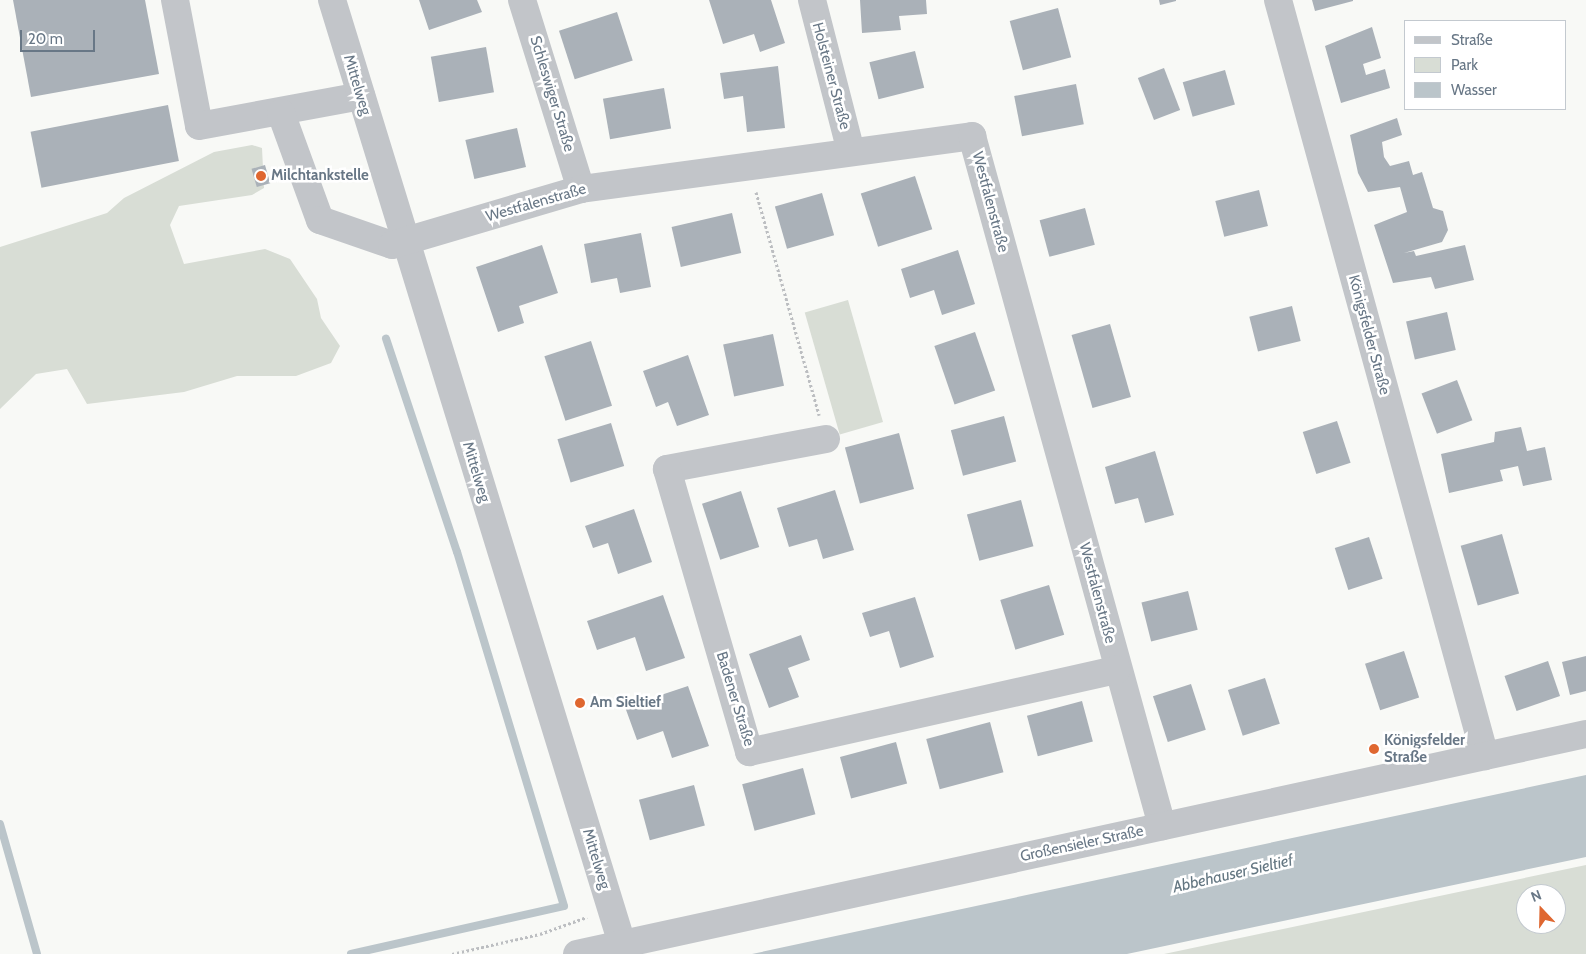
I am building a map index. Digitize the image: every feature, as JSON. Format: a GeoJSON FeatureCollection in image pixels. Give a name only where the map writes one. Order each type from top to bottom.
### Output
{"type":"FeatureCollection","features":[{"type":"Feature","properties":{"kind":"street"},"geometry":{"type":"LineString","coordinates":[[175,0],[199,126],[281,113],[361,96]]}},
{"type":"Feature","properties":{"kind":"street","name":"Mittelweg"},"geometry":{"type":"LineString","coordinates":[[332,0],[404,242],[622,944]]}},
{"type":"Feature","properties":{"kind":"street","name":"Schleswiger Straße"},"geometry":{"type":"LineString","coordinates":[[522,0],[581,189]]}},
{"type":"Feature","properties":{"kind":"street","name":"Holsteiner Straße"},"geometry":{"type":"LineString","coordinates":[[812,0],[851,152]]}},
{"type":"Feature","properties":{"kind":"street","name":"Königsfelder Straße"},"geometry":{"type":"LineString","coordinates":[[1278,0],[1485,756]]}},
{"type":"Feature","properties":{"kind":"street","name":"Westfalenstraße"},"geometry":{"type":"LineString","coordinates":[[281,113],[320,220],[392,246],[581,189],[749,168],[972,136],[1162,826]]}},
{"type":"Feature","properties":{"kind":"street","name":"Badener Straße"},"geometry":{"type":"LineString","coordinates":[[826,439],[667,469],[749,752],[1118,670]]}},
{"type":"Feature","properties":{"kind":"street","name":"Großensieler Straße"},"geometry":{"type":"LineString","coordinates":[[577,954],[1586,734]]}},
{"type":"Feature","properties":{"kind":"path"},"geometry":{"type":"LineString","coordinates":[[749,168],[826,439]]}},
{"type":"Feature","properties":{"kind":"path"},"geometry":{"type":"LineString","coordinates":[[452,954],[613,914]]}},
{"type":"Feature","properties":{"kind":"green space"},"geometry":{"type":"Polygon","coordinates":[[[252,145],[262,148],[264,188],[252,195],[179,206],[170,225],[184,264],[265,249],[290,259],[317,299],[321,318],[340,346],[331,363],[296,376],[237,376],[184,392],[87,404],[67,369],[36,374],[0,409],[0,247],[107,213],[124,198],[214,152],[252,145]]]}},
{"type":"Feature","properties":{"kind":"green space"},"geometry":{"type":"Polygon","coordinates":[[[848,300],[883,422],[840,434],[805,312],[848,300]]]}},
{"type":"Feature","properties":{"kind":"green space"},"geometry":{"type":"Polygon","coordinates":[[[1586,865],[1586,954],[1164,954],[1586,865]]]}},
{"type":"Feature","properties":{"kind":"water","name":"Abbehauser Sieltief"},"geometry":{"type":"Polygon","coordinates":[[[1586,775],[1586,857],[1127,954],[752,954],[1586,775]]]}},
{"type":"Feature","properties":{"kind":"building"},"geometry":{"type":"Polygon","coordinates":[[[13,0],[145,0],[159,74],[31,97],[13,0]]]}},
{"type":"Feature","properties":{"kind":"building"},"geometry":{"type":"Polygon","coordinates":[[[419,0],[477,0],[482,12],[429,30],[419,0]]]}},
{"type":"Feature","properties":{"kind":"building"},"geometry":{"type":"Polygon","coordinates":[[[709,0],[771,0],[785,43],[760,52],[754,34],[723,44],[709,0]]]}},
{"type":"Feature","properties":{"kind":"building"},"geometry":{"type":"Polygon","coordinates":[[[860,0],[926,0],[927,14],[899,16],[901,30],[862,33],[860,0]]]}},
{"type":"Feature","properties":{"kind":"building"},"geometry":{"type":"Polygon","coordinates":[[[1159,0],[1176,0],[1176,1],[1160,5],[1159,0]]]}},
{"type":"Feature","properties":{"kind":"building"},"geometry":{"type":"Polygon","coordinates":[[[1312,0],[1353,0],[1353,1],[1315,11],[1312,0]]]}},
{"type":"Feature","properties":{"kind":"building"},"geometry":{"type":"Polygon","coordinates":[[[1058,8],[1071,57],[1023,70],[1010,21],[1058,8]]]}},
{"type":"Feature","properties":{"kind":"building"},"geometry":{"type":"Polygon","coordinates":[[[617,12],[633,61],[575,79],[559,31],[617,12]]]}},
{"type":"Feature","properties":{"kind":"building"},"geometry":{"type":"Polygon","coordinates":[[[1372,27],[1381,58],[1363,64],[1366,75],[1385,69],[1390,88],[1341,103],[1325,46],[1372,27]]]}},
{"type":"Feature","properties":{"kind":"building"},"geometry":{"type":"Polygon","coordinates":[[[486,47],[494,92],[439,102],[431,57],[486,47]]]}},
{"type":"Feature","properties":{"kind":"building"},"geometry":{"type":"Polygon","coordinates":[[[915,51],[924,88],[879,99],[869,62],[915,51]]]}},
{"type":"Feature","properties":{"kind":"building"},"geometry":{"type":"Polygon","coordinates":[[[778,66],[785,128],[747,132],[743,96],[724,99],[720,73],[778,66]]]}},
{"type":"Feature","properties":{"kind":"building"},"geometry":{"type":"Polygon","coordinates":[[[1164,68],[1180,110],[1154,120],[1138,78],[1164,68]]]}},
{"type":"Feature","properties":{"kind":"building"},"geometry":{"type":"Polygon","coordinates":[[[1225,70],[1235,105],[1193,117],[1183,82],[1225,70]]]}},
{"type":"Feature","properties":{"kind":"building"},"geometry":{"type":"Polygon","coordinates":[[[1076,84],[1084,124],[1022,136],[1014,96],[1076,84]]]}},
{"type":"Feature","properties":{"kind":"building"},"geometry":{"type":"Polygon","coordinates":[[[664,88],[671,128],[610,139],[603,99],[664,88]]]}},
{"type":"Feature","properties":{"kind":"building"},"geometry":{"type":"Polygon","coordinates":[[[168,105],[179,161],[41,188],[31,132],[168,105]]]}},
{"type":"Feature","properties":{"kind":"building"},"geometry":{"type":"Polygon","coordinates":[[[1397,118],[1402,135],[1382,142],[1384,157],[1390,166],[1409,161],[1413,175],[1422,172],[1433,208],[1443,211],[1448,230],[1442,242],[1404,253],[1414,251],[1416,256],[1465,245],[1474,280],[1435,289],[1431,277],[1393,283],[1374,225],[1407,212],[1400,187],[1368,192],[1358,173],[1350,135],[1397,118]]]}},
{"type":"Feature","properties":{"kind":"building"},"geometry":{"type":"Polygon","coordinates":[[[517,128],[526,167],[474,179],[465,140],[517,128]]]}},
{"type":"Feature","properties":{"kind":"building","name":"Milchtankstelle"},"geometry":{"type":"Polygon","coordinates":[[[265,165],[270,183],[257,187],[252,169],[265,165]]]}},
{"type":"Feature","properties":{"kind":"building"},"geometry":{"type":"Polygon","coordinates":[[[915,176],[932,229],[878,247],[861,194],[915,176]]]}},
{"type":"Feature","properties":{"kind":"building"},"geometry":{"type":"Polygon","coordinates":[[[1259,190],[1268,226],[1224,237],[1215,201],[1259,190]]]}},
{"type":"Feature","properties":{"kind":"building"},"geometry":{"type":"Polygon","coordinates":[[[822,193],[834,235],[787,249],[775,207],[822,193]]]}},
{"type":"Feature","properties":{"kind":"building"},"geometry":{"type":"Polygon","coordinates":[[[1085,208],[1095,245],[1049,257],[1040,220],[1085,208]]]}},
{"type":"Feature","properties":{"kind":"building"},"geometry":{"type":"Polygon","coordinates":[[[732,213],[741,253],[681,267],[672,227],[732,213]]]}},
{"type":"Feature","properties":{"kind":"building"},"geometry":{"type":"Polygon","coordinates":[[[641,233],[651,287],[620,293],[617,278],[591,283],[584,244],[641,233]]]}},
{"type":"Feature","properties":{"kind":"building"},"geometry":{"type":"Polygon","coordinates":[[[542,245],[558,293],[519,306],[524,323],[498,332],[476,267],[542,245]]]}},
{"type":"Feature","properties":{"kind":"building"},"geometry":{"type":"Polygon","coordinates":[[[958,250],[975,304],[942,315],[934,290],[910,298],[901,269],[958,250]]]}},
{"type":"Feature","properties":{"kind":"building"},"geometry":{"type":"Polygon","coordinates":[[[1292,306],[1301,341],[1258,352],[1249,317],[1292,306]]]}},
{"type":"Feature","properties":{"kind":"building"},"geometry":{"type":"Polygon","coordinates":[[[1447,312],[1456,350],[1415,359],[1406,321],[1447,312]]]}},
{"type":"Feature","properties":{"kind":"building"},"geometry":{"type":"Polygon","coordinates":[[[1110,324],[1131,397],[1092,408],[1072,335],[1110,324]]]}},
{"type":"Feature","properties":{"kind":"building"},"geometry":{"type":"Polygon","coordinates":[[[975,332],[995,391],[955,405],[934,346],[975,332]]]}},
{"type":"Feature","properties":{"kind":"building"},"geometry":{"type":"Polygon","coordinates":[[[773,334],[784,386],[734,396],[723,345],[773,334]]]}},
{"type":"Feature","properties":{"kind":"building"},"geometry":{"type":"Polygon","coordinates":[[[591,341],[612,406],[565,421],[544,356],[591,341]]]}},
{"type":"Feature","properties":{"kind":"building"},"geometry":{"type":"Polygon","coordinates":[[[688,355],[709,415],[677,426],[668,402],[656,407],[643,371],[688,355]]]}},
{"type":"Feature","properties":{"kind":"building"},"geometry":{"type":"Polygon","coordinates":[[[1457,380],[1472,420],[1437,434],[1422,394],[1457,380]]]}},
{"type":"Feature","properties":{"kind":"building"},"geometry":{"type":"Polygon","coordinates":[[[1004,416],[1016,461],[963,476],[951,430],[1004,416]]]}},
{"type":"Feature","properties":{"kind":"building"},"geometry":{"type":"Polygon","coordinates":[[[1337,421],[1351,463],[1316,474],[1303,432],[1337,421]]]}},
{"type":"Feature","properties":{"kind":"building"},"geometry":{"type":"Polygon","coordinates":[[[611,423],[624,466],[571,482],[557,439],[611,423]]]}},
{"type":"Feature","properties":{"kind":"building"},"geometry":{"type":"Polygon","coordinates":[[[1521,427],[1527,451],[1545,447],[1552,480],[1523,486],[1518,466],[1500,470],[1503,481],[1449,493],[1441,454],[1494,442],[1495,432],[1521,427]]]}},
{"type":"Feature","properties":{"kind":"building"},"geometry":{"type":"Polygon","coordinates":[[[899,433],[914,489],[860,504],[845,447],[899,433]]]}},
{"type":"Feature","properties":{"kind":"building"},"geometry":{"type":"Polygon","coordinates":[[[1155,451],[1174,515],[1145,523],[1138,498],[1115,504],[1105,467],[1155,451]]]}},
{"type":"Feature","properties":{"kind":"building"},"geometry":{"type":"Polygon","coordinates":[[[835,490],[854,550],[823,559],[817,539],[789,547],[777,508],[835,490]]]}},
{"type":"Feature","properties":{"kind":"building"},"geometry":{"type":"Polygon","coordinates":[[[741,491],[759,547],[720,560],[702,504],[741,491]]]}},
{"type":"Feature","properties":{"kind":"building"},"geometry":{"type":"Polygon","coordinates":[[[1021,500],[1033,546],[979,561],[967,514],[1021,500]]]}},
{"type":"Feature","properties":{"kind":"building"},"geometry":{"type":"Polygon","coordinates":[[[634,509],[652,562],[618,574],[608,543],[593,548],[585,526],[634,509]]]}},
{"type":"Feature","properties":{"kind":"building"},"geometry":{"type":"Polygon","coordinates":[[[1502,534],[1519,594],[1478,605],[1461,546],[1502,534]]]}},
{"type":"Feature","properties":{"kind":"building"},"geometry":{"type":"Polygon","coordinates":[[[1369,537],[1383,579],[1348,590],[1335,548],[1369,537]]]}},
{"type":"Feature","properties":{"kind":"building"},"geometry":{"type":"Polygon","coordinates":[[[1049,585],[1064,635],[1015,650],[1000,600],[1049,585]]]}},
{"type":"Feature","properties":{"kind":"building"},"geometry":{"type":"Polygon","coordinates":[[[1188,591],[1198,630],[1151,641],[1141,603],[1188,591]]]}},
{"type":"Feature","properties":{"kind":"building"},"geometry":{"type":"Polygon","coordinates":[[[663,595],[685,658],[646,671],[635,637],[597,650],[587,621],[663,595]]]}},
{"type":"Feature","properties":{"kind":"building"},"geometry":{"type":"Polygon","coordinates":[[[915,597],[934,657],[900,668],[889,631],[870,637],[862,613],[915,597]]]}},
{"type":"Feature","properties":{"kind":"building"},"geometry":{"type":"Polygon","coordinates":[[[801,635],[810,660],[788,668],[799,697],[769,708],[749,654],[801,635]]]}},
{"type":"Feature","properties":{"kind":"building"},"geometry":{"type":"Polygon","coordinates":[[[1404,651],[1419,698],[1380,710],[1365,664],[1404,651]]]}},
{"type":"Feature","properties":{"kind":"building"},"geometry":{"type":"Polygon","coordinates":[[[1586,656],[1586,691],[1570,695],[1562,662],[1586,656]]]}},
{"type":"Feature","properties":{"kind":"building"},"geometry":{"type":"Polygon","coordinates":[[[1548,661],[1560,696],[1517,711],[1505,676],[1548,661]]]}},
{"type":"Feature","properties":{"kind":"building"},"geometry":{"type":"Polygon","coordinates":[[[1265,678],[1280,724],[1243,736],[1228,690],[1265,678]]]}},
{"type":"Feature","properties":{"kind":"building"},"geometry":{"type":"Polygon","coordinates":[[[1191,684],[1206,730],[1168,742],[1153,696],[1191,684]]]}},
{"type":"Feature","properties":{"kind":"building"},"geometry":{"type":"Polygon","coordinates":[[[688,686],[709,746],[672,758],[663,731],[637,740],[625,707],[688,686]]]}},
{"type":"Feature","properties":{"kind":"building"},"geometry":{"type":"Polygon","coordinates":[[[1082,701],[1093,742],[1038,756],[1027,716],[1082,701]]]}},
{"type":"Feature","properties":{"kind":"building"},"geometry":{"type":"Polygon","coordinates":[[[990,722],[1003,772],[940,789],[926,739],[990,722]]]}},
{"type":"Feature","properties":{"kind":"building"},"geometry":{"type":"Polygon","coordinates":[[[896,742],[907,784],[851,799],[840,757],[896,742]]]}},
{"type":"Feature","properties":{"kind":"building"},"geometry":{"type":"Polygon","coordinates":[[[803,768],[815,814],[755,831],[742,784],[803,768]]]}},
{"type":"Feature","properties":{"kind":"building"},"geometry":{"type":"Polygon","coordinates":[[[694,785],[705,826],[650,840],[639,800],[694,785]]]}},
{"type":"Feature","properties":{"kind":"waterway"},"geometry":{"type":"LineString","coordinates":[[351,954],[564,906],[457,552],[386,338]]}},
{"type":"Feature","properties":{"kind":"waterway"},"geometry":{"type":"LineString","coordinates":[[0,824],[37,954]]}},
{"type":"Feature","properties":{"kind":"place","name":"Milchtankstelle"},"geometry":{"type":"Point","coordinates":[261,176]}},
{"type":"Feature","properties":{"kind":"place","name":"Am Sieltief"},"geometry":{"type":"Point","coordinates":[580,703]}},
{"type":"Feature","properties":{"kind":"place","name":"Königsfelder Straße"},"geometry":{"type":"Point","coordinates":[1374,749]}}]}
